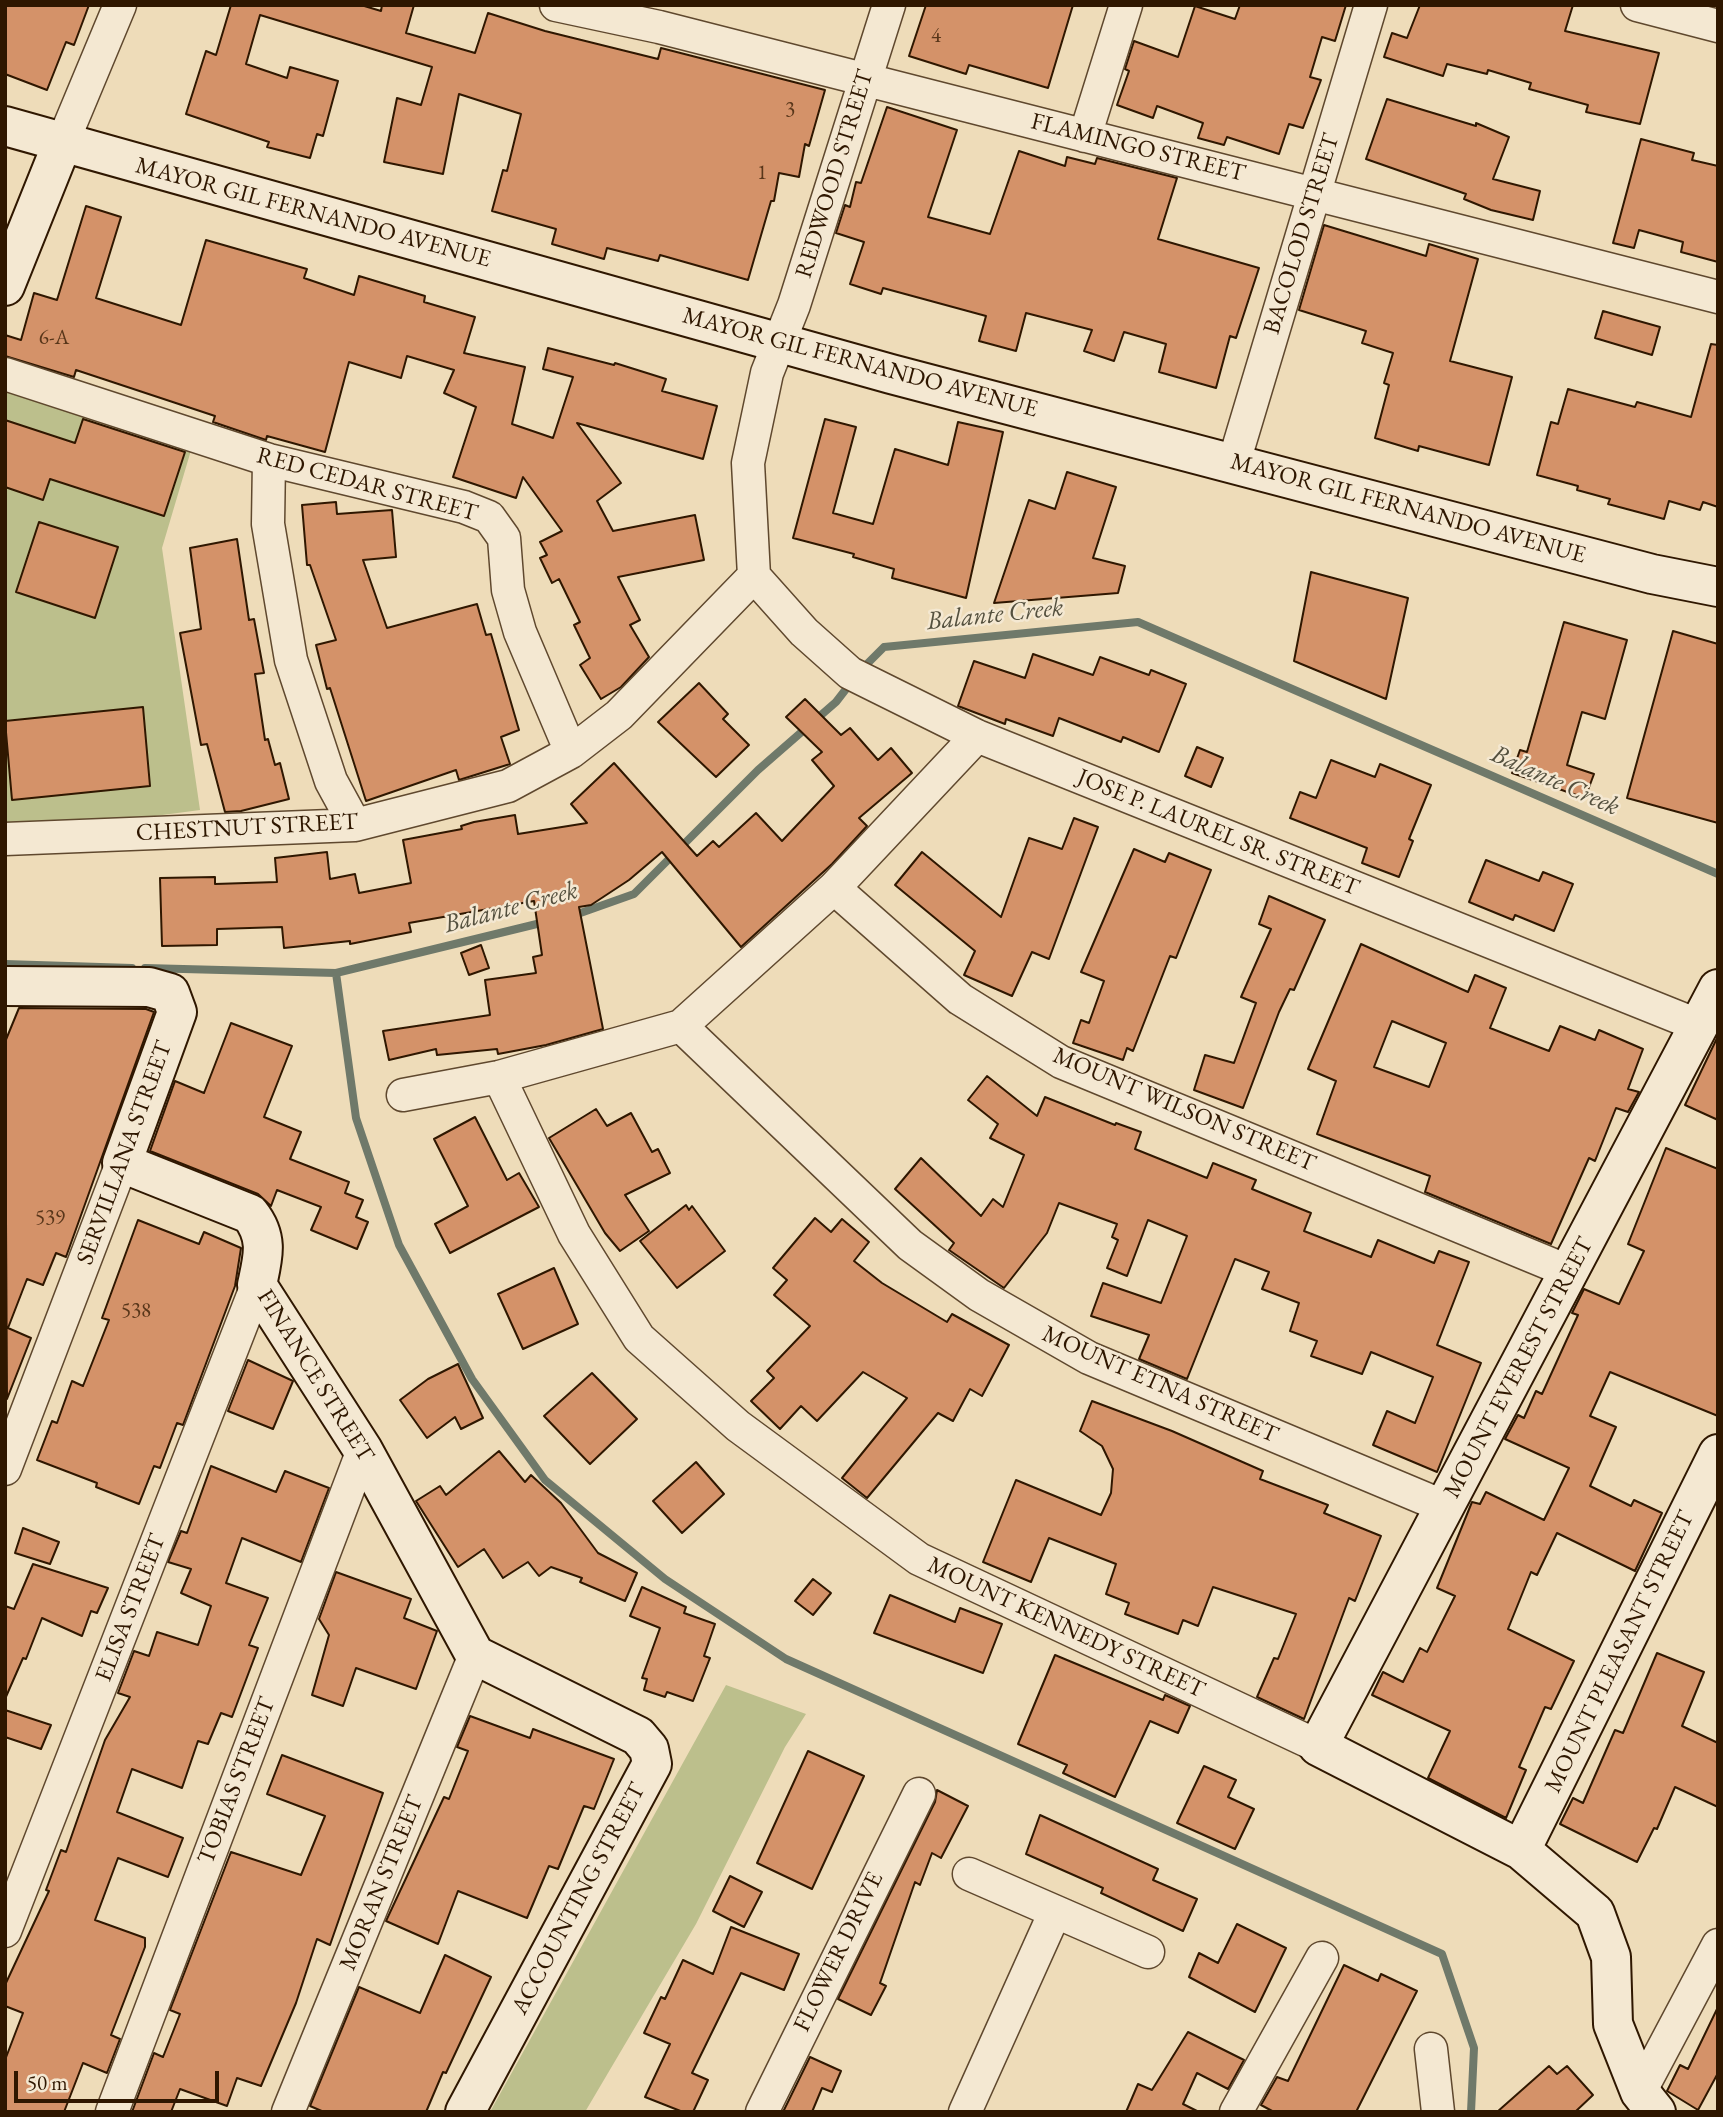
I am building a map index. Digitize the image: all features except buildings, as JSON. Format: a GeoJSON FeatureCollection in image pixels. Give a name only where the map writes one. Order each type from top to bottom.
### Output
{"type":"FeatureCollection","features":[{"type":"Feature","properties":{"kind":"street"},"geometry":{"type":"LineString","coordinates":[[5,286],[120,5]]}},
{"type":"Feature","properties":{"kind":"street","name":"FLAMINGO STREET"},"geometry":{"type":"LineString","coordinates":[[556,5],[663,16],[865,79],[1718,297]]}},
{"type":"Feature","properties":{"kind":"street","name":"REDWOOD STREET"},"geometry":{"type":"LineString","coordinates":[[781,343],[889,5]]}},
{"type":"Feature","properties":{"kind":"street"},"geometry":{"type":"LineString","coordinates":[[1085,136],[1126,5]]}},
{"type":"Feature","properties":{"kind":"street","name":"BACOLOD STREET"},"geometry":{"type":"LineString","coordinates":[[1234,462],[1371,5]]}},
{"type":"Feature","properties":{"kind":"street"},"geometry":{"type":"LineString","coordinates":[[1637,5],[1718,26]]}},
{"type":"Feature","properties":{"kind":"street","name":"MAYOR GIL FERNANDO AVENUE"},"geometry":{"type":"LineString","coordinates":[[5,127],[781,343],[1639,571],[1718,587]]}},
{"type":"Feature","properties":{"kind":"street"},"geometry":{"type":"LineString","coordinates":[[754,576],[748,463],[766,373],[781,343]]}},
{"type":"Feature","properties":{"kind":"street","name":"RED CEDAR STREET"},"geometry":{"type":"LineString","coordinates":[[5,374],[269,460],[464,507],[489,517],[504,538],[508,590],[520,632],[571,752]]}},
{"type":"Feature","properties":{"kind":"street"},"geometry":{"type":"LineString","coordinates":[[269,460],[268,524],[291,660],[331,781],[355,825]]}},
{"type":"Feature","properties":{"kind":"street","name":"JOSE P. LAUREL SR. STREET"},"geometry":{"type":"LineString","coordinates":[[754,576],[804,632],[858,678],[977,736],[1709,1030]]}},
{"type":"Feature","properties":{"kind":"street","name":"CHESTNUT STREET"},"geometry":{"type":"LineString","coordinates":[[5,839],[355,825],[508,786],[571,752],[619,715],[754,576]]}},
{"type":"Feature","properties":{"kind":"street"},"geometry":{"type":"LineString","coordinates":[[403,1095],[499,1077],[681,1026],[834,888],[977,736]]}},
{"type":"Feature","properties":{"kind":"street","name":"MOUNT WILSON STREET"},"geometry":{"type":"LineString","coordinates":[[834,888],[960,999],[1061,1062],[1570,1272]]}},
{"type":"Feature","properties":{"kind":"street","name":"SERVILLANA STREET"},"geometry":{"type":"LineString","coordinates":[[5,986],[160,988],[176,1002],[177,1012],[5,1469]]}},
{"type":"Feature","properties":{"kind":"street","name":"MOUNT EVEREST STREET"},"geometry":{"type":"LineString","coordinates":[[1318,1746],[1570,1272],[1709,1030],[1718,989]]}},
{"type":"Feature","properties":{"kind":"street","name":"MOUNT ETNA STREET"},"geometry":{"type":"LineString","coordinates":[[681,1026],[910,1244],[979,1295],[1089,1357],[1445,1507]]}},
{"type":"Feature","properties":{"kind":"street","name":"MOUNT KENNEDY STREET"},"geometry":{"type":"LineString","coordinates":[[499,1077],[574,1234],[639,1338],[738,1426],[919,1559],[1318,1746],[1521,1850],[1595,1913],[1611,1957],[1613,2024],[1648,2102]]}},
{"type":"Feature","properties":{"kind":"street","name":"FINANCE STREET"},"geometry":{"type":"LineString","coordinates":[[122,1163],[250,1214],[264,1237],[264,1253],[257,1285],[363,1450],[475,1655]]}},
{"type":"Feature","properties":{"kind":"street","name":"ELISA STREET"},"geometry":{"type":"LineString","coordinates":[[5,1931],[257,1285]]}},
{"type":"Feature","properties":{"kind":"street","name":"TOBIAS STREET"},"geometry":{"type":"LineString","coordinates":[[112,2112],[363,1450]]}},
{"type":"Feature","properties":{"kind":"street","name":"MOUNT PLEASANT STREET"},"geometry":{"type":"LineString","coordinates":[[1521,1850],[1718,1454]]}},
{"type":"Feature","properties":{"kind":"street","name":"MORAN STREET"},"geometry":{"type":"LineString","coordinates":[[288,2112],[475,1655]]}},
{"type":"Feature","properties":{"kind":"street","name":"ACCOUNTING STREET"},"geometry":{"type":"LineString","coordinates":[[465,2112],[652,1764],[649,1749],[638,1736],[475,1655]]}},
{"type":"Feature","properties":{"kind":"street","name":"FLOWER DRIVE"},"geometry":{"type":"LineString","coordinates":[[762,2112],[919,1794]]}},
{"type":"Feature","properties":{"kind":"street"},"geometry":{"type":"LineString","coordinates":[[969,1874],[1148,1952]]}},
{"type":"Feature","properties":{"kind":"street"},"geometry":{"type":"LineString","coordinates":[[965,2112],[1055,1912]]}},
{"type":"Feature","properties":{"kind":"street"},"geometry":{"type":"LineString","coordinates":[[1648,2102],[1718,1945]]}},
{"type":"Feature","properties":{"kind":"street"},"geometry":{"type":"LineString","coordinates":[[1237,2112],[1322,1958]]}},
{"type":"Feature","properties":{"kind":"street"},"geometry":{"type":"LineString","coordinates":[[1431,2049],[1438,2112]]}},
{"type":"Feature","properties":{"kind":"green space"},"geometry":{"type":"Polygon","coordinates":[[[5,387],[192,447],[162,548],[200,810],[5,836],[5,387]]]}},
{"type":"Feature","properties":{"kind":"green space"},"geometry":{"type":"Polygon","coordinates":[[[726,1685],[806,1714],[785,1747],[696,1924],[585,2112],[490,2112],[726,1685]]]}},
{"type":"Feature","properties":{"kind":"waterway","name":"Balante Creek"},"geometry":{"type":"LineString","coordinates":[[861,670],[884,647],[1138,622],[1718,874]]}},
{"type":"Feature","properties":{"kind":"waterway","name":"Balante Creek"},"geometry":{"type":"LineString","coordinates":[[572,916],[634,894],[758,770],[836,702],[853,680]]}},
{"type":"Feature","properties":{"kind":"waterway","name":"Balante Creek"},"geometry":{"type":"LineString","coordinates":[[145,968],[336,973],[545,922]]}},
{"type":"Feature","properties":{"kind":"waterway"},"geometry":{"type":"LineString","coordinates":[[5,964],[132,968]]}},
{"type":"Feature","properties":{"kind":"waterway"},"geometry":{"type":"LineString","coordinates":[[336,973],[356,1118],[399,1245],[472,1379],[545,1480],[665,1579],[786,1659],[1442,1954],[1474,2048],[1471,2112]]}}]}
